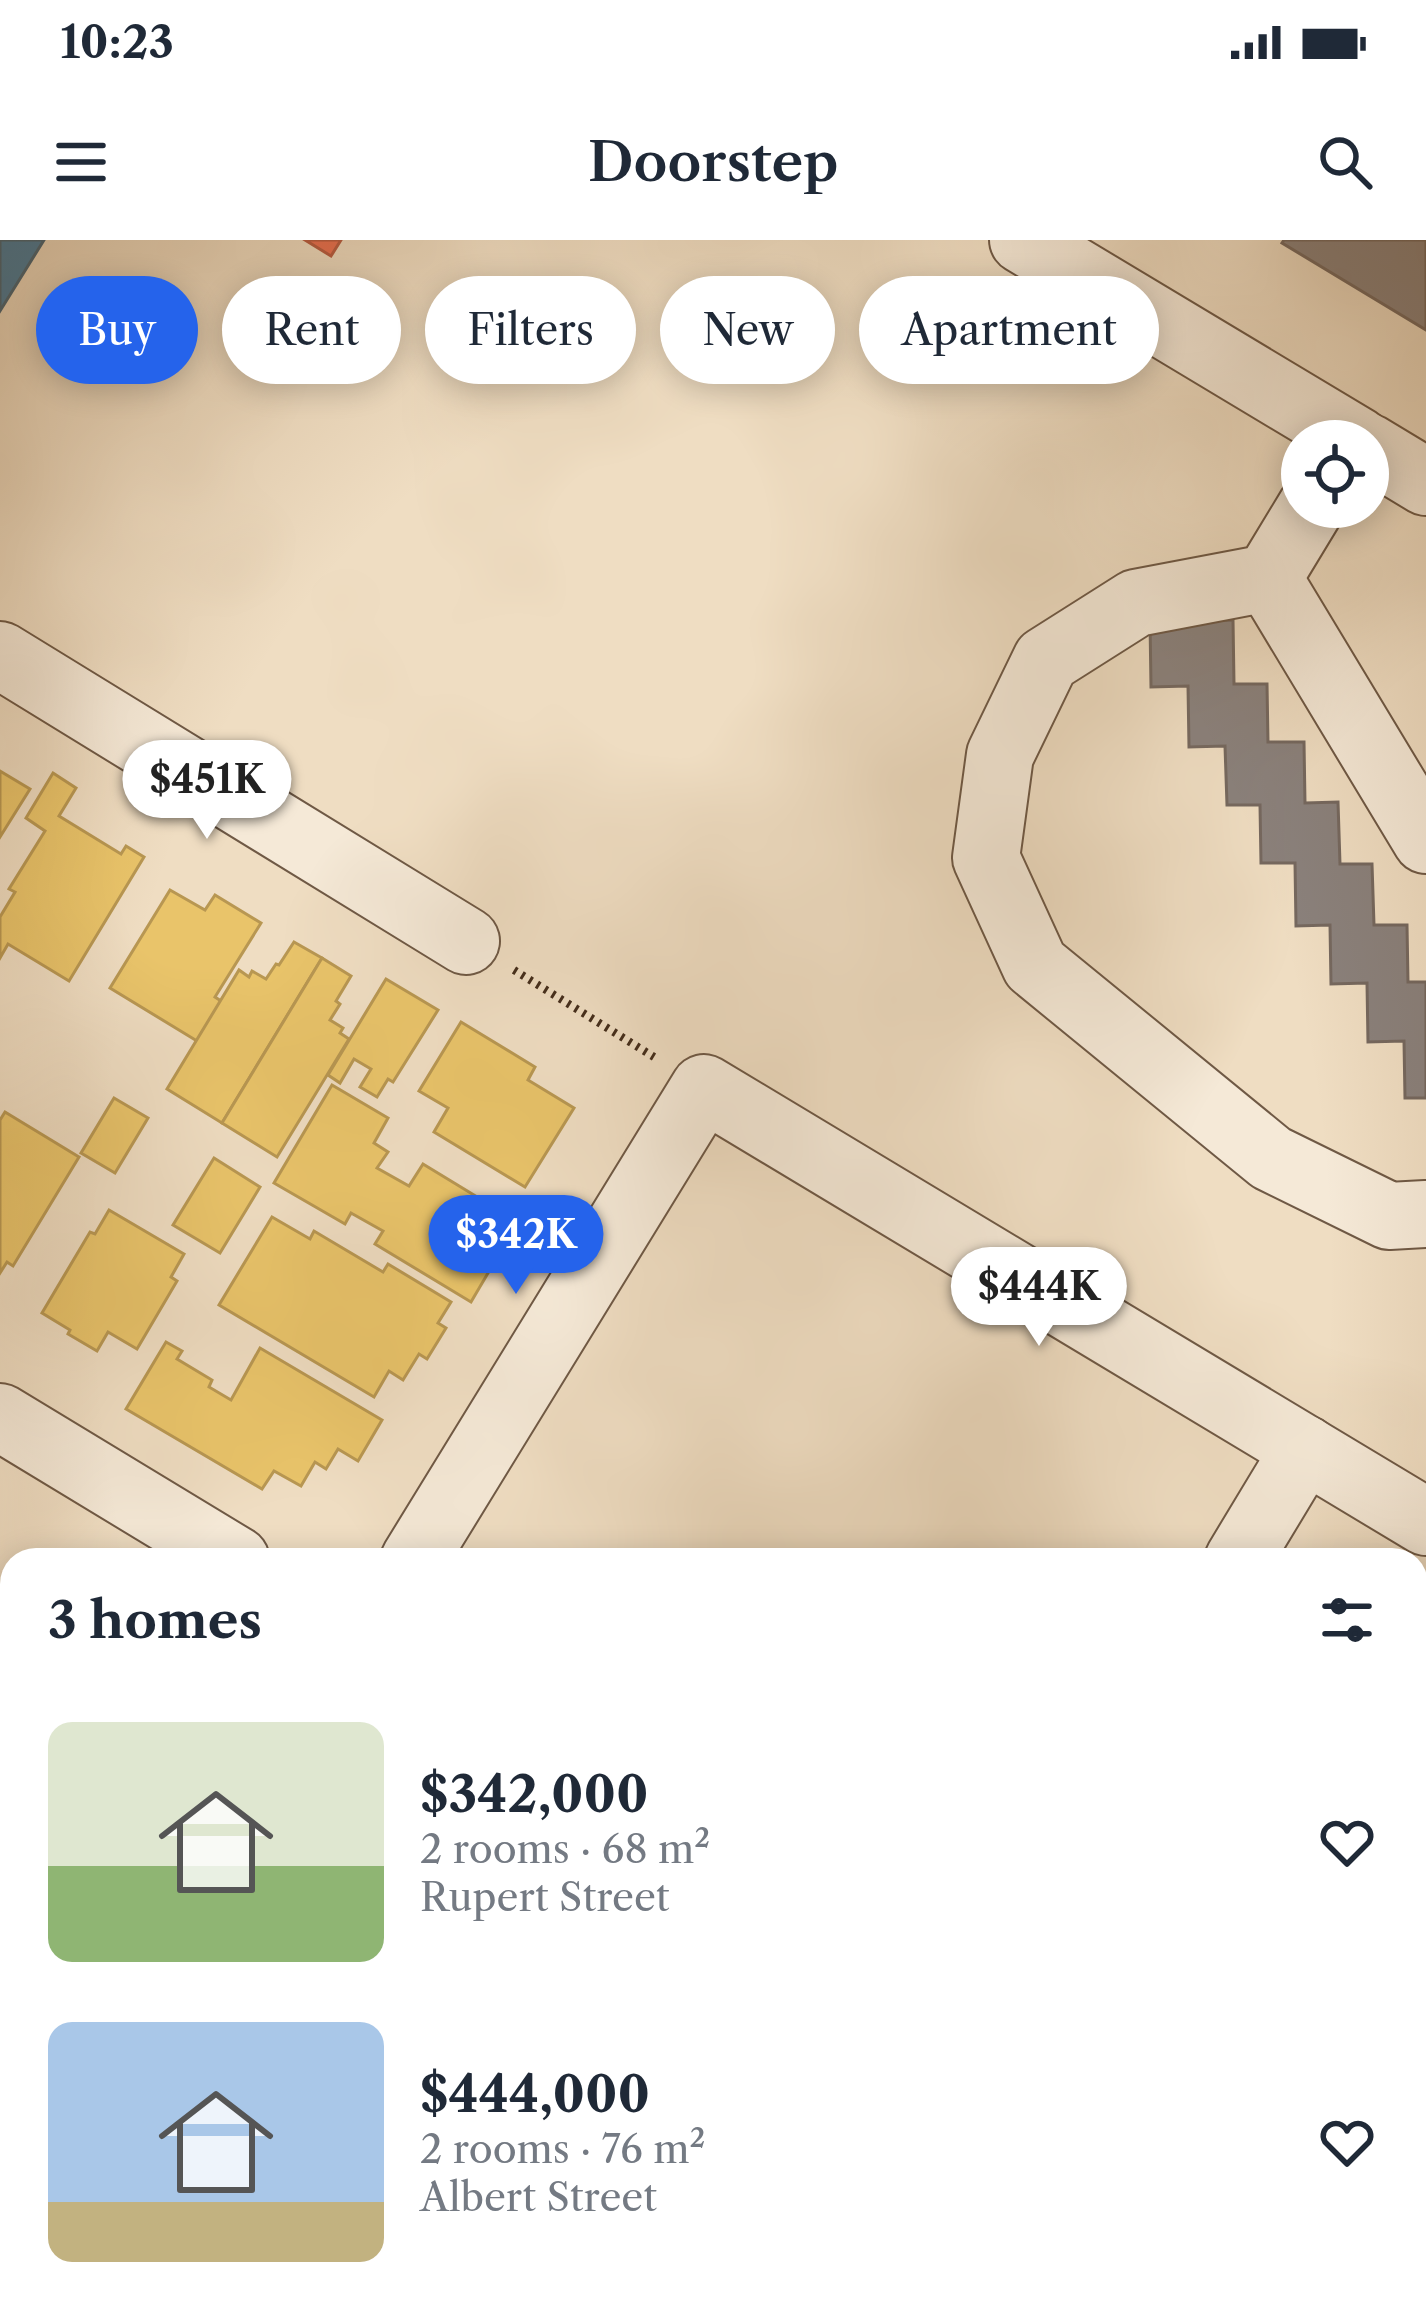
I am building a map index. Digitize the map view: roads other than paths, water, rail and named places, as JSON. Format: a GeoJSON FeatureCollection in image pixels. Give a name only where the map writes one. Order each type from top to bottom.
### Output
{"type":"FeatureCollection","features":[{"type":"Feature","properties":{"kind":"street"},"geometry":{"type":"LineString","coordinates":[[1023,240],[1321,420]]}},
{"type":"Feature","properties":{"kind":"street"},"geometry":{"type":"LineString","coordinates":[[1389,461],[1426,482]]}},
{"type":"Feature","properties":{"kind":"street"},"geometry":{"type":"LineString","coordinates":[[1298,528],[1268,578],[1136,603],[1046,660],[1000,755],[986,858],[1035,965],[1271,1158],[1389,1216],[1426,1214]]}},
{"type":"Feature","properties":{"kind":"street"},"geometry":{"type":"LineString","coordinates":[[1268,578],[1426,840]]}},
{"type":"Feature","properties":{"kind":"street"},"geometry":{"type":"LineString","coordinates":[[0,655],[466,941]]}},
{"type":"Feature","properties":{"kind":"street"},"geometry":{"type":"LineString","coordinates":[[421,1548],[704,1088],[1426,1522]]}},
{"type":"Feature","properties":{"kind":"street"},"geometry":{"type":"LineString","coordinates":[[0,1417],[216,1548]]}},
{"type":"Feature","properties":{"kind":"street"},"geometry":{"type":"LineString","coordinates":[[1245,1548],[1305,1449]]}}]}
